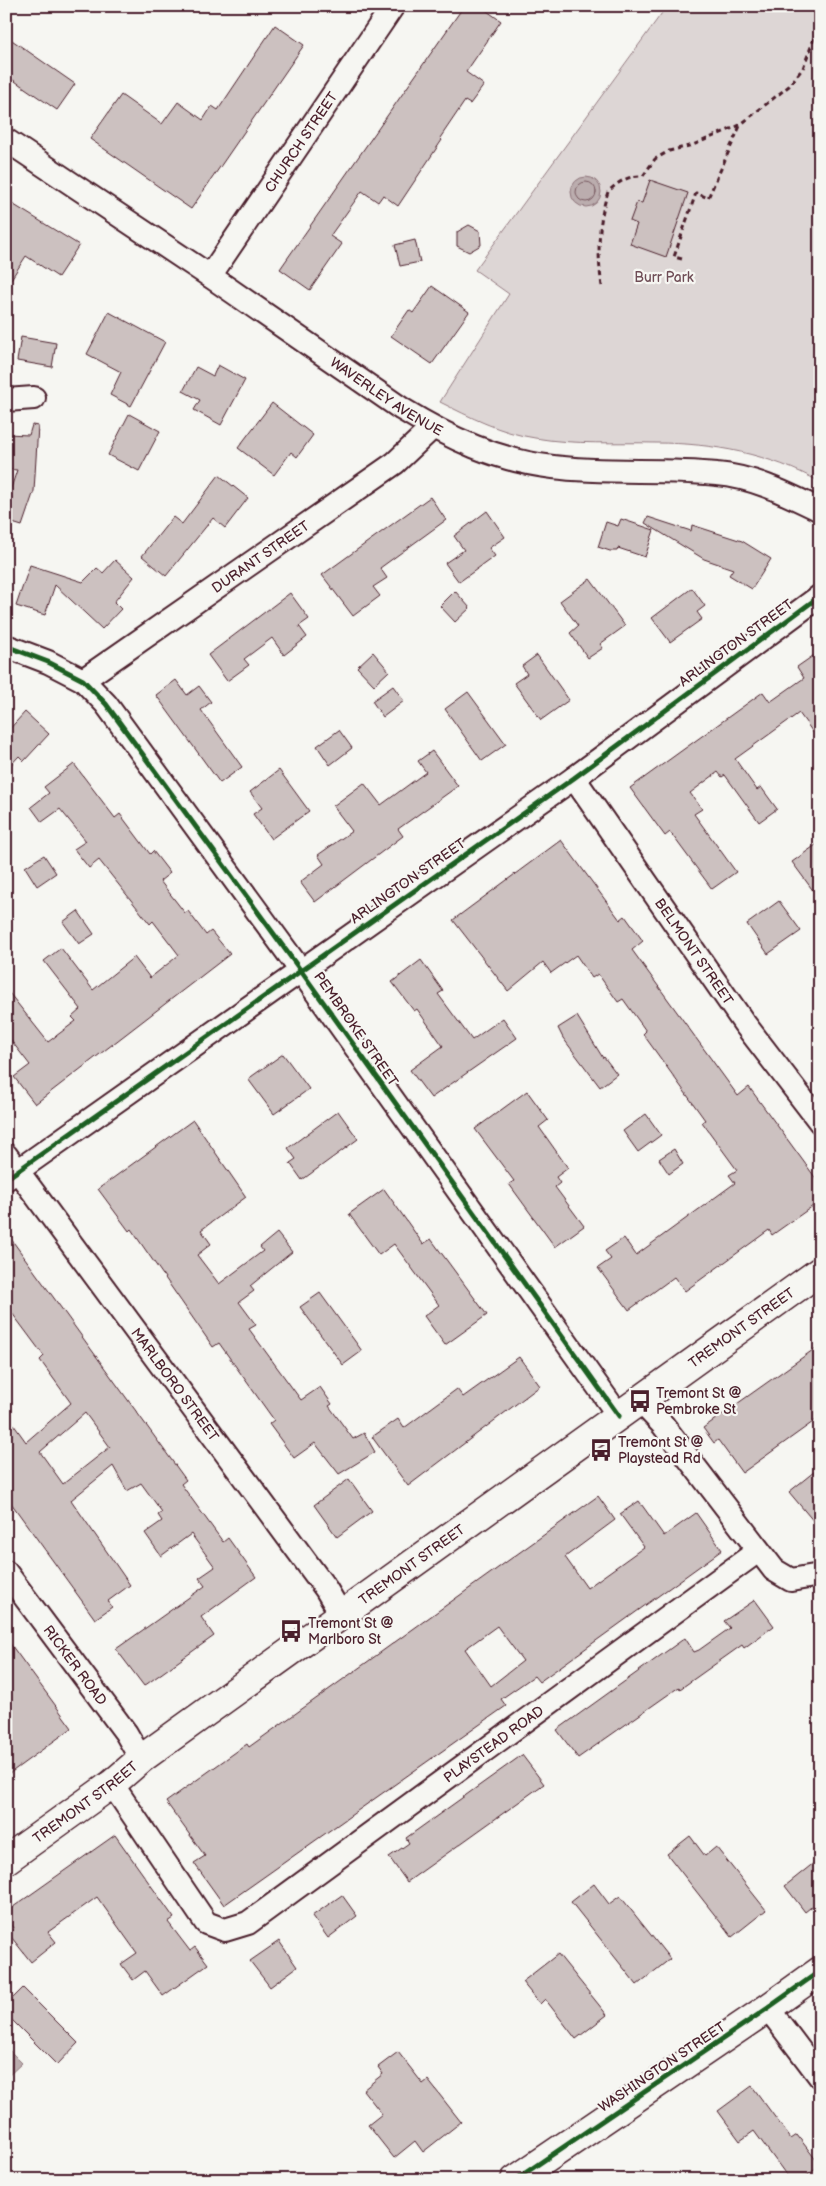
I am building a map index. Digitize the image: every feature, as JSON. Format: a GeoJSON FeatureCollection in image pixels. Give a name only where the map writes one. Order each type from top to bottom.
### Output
{"type":"FeatureCollection","features":[{"type":"Feature","properties":{"kind":"main road","name":"TREMONT STREET"},"geometry":{"type":"LineString","coordinates":[[6,1860],[112,1784],[141,1759],[820,1272]]}},
{"type":"Feature","properties":{"kind":"main road","name":"WASHINGTON STREET"},"geometry":{"type":"LineString","coordinates":[[515,2180],[820,1971]]}},
{"type":"Feature","properties":{"kind":"street","name":"CHURCH STREET"},"geometry":{"type":"LineString","coordinates":[[210,276],[393,6]]}},
{"type":"Feature","properties":{"kind":"street","name":"WAVERLEY AVENUE"},"geometry":{"type":"LineString","coordinates":[[6,140],[210,276],[432,428],[471,446],[499,456],[554,467],[718,474],[776,488],[820,510]]}},
{"type":"Feature","properties":{"kind":"street"},"geometry":{"type":"LineString","coordinates":[[6,400],[34,398]]}},
{"type":"Feature","properties":{"kind":"street","name":"DURANT STREET"},"geometry":{"type":"LineString","coordinates":[[83,680],[395,463],[432,428]]}},
{"type":"Feature","properties":{"kind":"street","name":"ARLINGTON STREET"},"geometry":{"type":"LineString","coordinates":[[10,1168],[301,971],[574,778],[820,596]]}},
{"type":"Feature","properties":{"kind":"street","name":"PEMBROKE STREET"},"geometry":{"type":"LineString","coordinates":[[6,646],[48,662],[83,680],[106,704],[301,971],[630,1408]]}},
{"type":"Feature","properties":{"kind":"street","name":"BELMONT STREET"},"geometry":{"type":"LineString","coordinates":[[574,778],[744,1023],[820,1122]]}},
{"type":"Feature","properties":{"kind":"street","name":"MARLBORO STREET"},"geometry":{"type":"LineString","coordinates":[[10,1168],[326,1589],[342,1616]]}},
{"type":"Feature","properties":{"kind":"street"},"geometry":{"type":"LineString","coordinates":[[630,1408],[663,1425],[774,1570],[791,1580],[820,1575]]}},
{"type":"Feature","properties":{"kind":"street","name":"PLAYSTEAD ROAD"},"geometry":{"type":"LineString","coordinates":[[112,1784],[206,1923],[224,1930],[248,1924],[758,1551]]}},
{"type":"Feature","properties":{"kind":"street","name":"RICKER ROAD"},"geometry":{"type":"LineString","coordinates":[[6,1572],[126,1732],[141,1759]]}},
{"type":"Feature","properties":{"kind":"street"},"geometry":{"type":"LineString","coordinates":[[768,2008],[820,2076]]}},
{"type":"Feature","properties":{"kind":"path"},"geometry":{"type":"LineString","coordinates":[[602,286],[599,267],[600,231],[608,192],[624,180],[634,176],[643,176],[655,159],[740,125],[788,86],[803,68],[820,23]]}},
{"type":"Feature","properties":{"kind":"path"},"geometry":{"type":"LineString","coordinates":[[682,259],[674,257],[696,193],[708,198],[740,125]]}},
{"type":"Feature","properties":{"kind":"green space","name":"Burr Park"},"geometry":{"type":"Polygon","coordinates":[[[667,6],[820,6],[820,482],[801,472],[761,457],[720,448],[677,444],[565,442],[522,436],[486,424],[440,402],[509,294],[475,270],[667,6]]]}},
{"type":"Feature","properties":{"kind":"water"},"geometry":{"type":"Polygon","coordinates":[[[586,177],[597,181],[601,192],[597,203],[586,207],[575,203],[571,192],[575,181],[586,177]]]}},
{"type":"Feature","properties":{"kind":"water"},"geometry":{"type":"Polygon","coordinates":[[[6,2047],[22,2063],[6,2078],[6,2047]]]}},
{"type":"Feature","properties":{"kind":"building"},"geometry":{"type":"Polygon","coordinates":[[[464,6],[480,6],[501,21],[466,72],[484,85],[470,104],[465,101],[440,138],[442,140],[398,206],[383,195],[378,202],[362,191],[330,236],[342,244],[310,290],[280,269],[464,6]]]}},
{"type":"Feature","properties":{"kind":"building"},"geometry":{"type":"Polygon","coordinates":[[[275,25],[304,45],[191,209],[90,139],[121,95],[162,124],[178,102],[203,120],[212,106],[218,110],[275,25]]]}},
{"type":"Feature","properties":{"kind":"building"},"geometry":{"type":"Polygon","coordinates":[[[6,36],[75,84],[57,110],[6,75],[6,36]]]}},
{"type":"Feature","properties":{"kind":"building"},"geometry":{"type":"Polygon","coordinates":[[[650,180],[688,193],[666,257],[630,244],[637,224],[630,221],[637,202],[642,203],[650,180]]]}},
{"type":"Feature","properties":{"kind":"building"},"geometry":{"type":"Polygon","coordinates":[[[6,200],[79,245],[58,277],[26,256],[6,287],[6,200]]]}},
{"type":"Feature","properties":{"kind":"building"},"geometry":{"type":"Polygon","coordinates":[[[469,225],[480,231],[481,245],[469,252],[457,246],[457,232],[469,225]]]}},
{"type":"Feature","properties":{"kind":"building"},"geometry":{"type":"Polygon","coordinates":[[[415,240],[420,262],[400,266],[395,245],[415,240]]]}},
{"type":"Feature","properties":{"kind":"building"},"geometry":{"type":"Polygon","coordinates":[[[432,286],[469,312],[432,364],[391,336],[409,310],[413,313],[432,286]]]}},
{"type":"Feature","properties":{"kind":"building"},"geometry":{"type":"Polygon","coordinates":[[[109,312],[165,342],[131,406],[110,395],[121,372],[87,354],[109,312]]]}},
{"type":"Feature","properties":{"kind":"building"},"geometry":{"type":"Polygon","coordinates":[[[21,337],[56,343],[52,367],[17,361],[21,337]]]}},
{"type":"Feature","properties":{"kind":"building"},"geometry":{"type":"Polygon","coordinates":[[[218,365],[245,380],[221,425],[194,410],[200,400],[183,391],[196,367],[213,376],[218,365]]]}},
{"type":"Feature","properties":{"kind":"building"},"geometry":{"type":"Polygon","coordinates":[[[272,403],[313,435],[297,457],[291,452],[274,475],[238,448],[272,403]]]}},
{"type":"Feature","properties":{"kind":"building"},"geometry":{"type":"Polygon","coordinates":[[[129,414],[160,431],[139,471],[108,455],[129,414]]]}},
{"type":"Feature","properties":{"kind":"building"},"geometry":{"type":"Polygon","coordinates":[[[32,425],[38,426],[34,491],[22,526],[6,521],[6,503],[17,470],[6,469],[6,434],[29,435],[32,425]]]}},
{"type":"Feature","properties":{"kind":"building"},"geometry":{"type":"Polygon","coordinates":[[[219,475],[248,498],[225,528],[213,518],[166,576],[142,556],[173,517],[182,524],[219,475]]]}},
{"type":"Feature","properties":{"kind":"building"},"geometry":{"type":"Polygon","coordinates":[[[430,497],[446,520],[380,568],[387,578],[373,587],[380,596],[353,616],[322,575],[430,497]]]}},
{"type":"Feature","properties":{"kind":"building"},"geometry":{"type":"Polygon","coordinates":[[[487,511],[505,537],[489,548],[495,556],[459,582],[445,563],[464,550],[454,536],[487,511]]]}},
{"type":"Feature","properties":{"kind":"building"},"geometry":{"type":"Polygon","coordinates":[[[648,517],[691,531],[692,525],[742,541],[771,559],[752,589],[729,575],[733,569],[704,559],[645,523],[648,517]]]}},
{"type":"Feature","properties":{"kind":"building"},"geometry":{"type":"Polygon","coordinates":[[[621,519],[654,530],[645,557],[618,548],[617,551],[610,551],[598,547],[606,522],[618,526],[621,519]]]}},
{"type":"Feature","properties":{"kind":"building"},"geometry":{"type":"Polygon","coordinates":[[[115,560],[134,577],[114,602],[121,609],[102,629],[55,585],[45,615],[16,606],[30,565],[83,582],[97,568],[103,573],[115,560]]]}},
{"type":"Feature","properties":{"kind":"building"},"geometry":{"type":"Polygon","coordinates":[[[590,579],[625,626],[600,644],[603,648],[588,658],[570,633],[578,626],[560,601],[590,579]]]}},
{"type":"Feature","properties":{"kind":"building"},"geometry":{"type":"Polygon","coordinates":[[[692,588],[705,606],[697,612],[702,619],[670,642],[652,618],[692,588]]]}},
{"type":"Feature","properties":{"kind":"building"},"geometry":{"type":"Polygon","coordinates":[[[455,591],[470,608],[455,622],[440,606],[455,591]]]}},
{"type":"Feature","properties":{"kind":"building"},"geometry":{"type":"Polygon","coordinates":[[[290,593],[309,619],[299,626],[307,637],[284,655],[272,638],[244,659],[249,665],[227,681],[208,655],[290,593]]]}},
{"type":"Feature","properties":{"kind":"building"},"geometry":{"type":"Polygon","coordinates":[[[820,651],[820,742],[799,713],[735,759],[757,790],[761,787],[777,809],[759,822],[725,775],[722,777],[718,772],[690,793],[702,809],[694,814],[736,872],[712,889],[670,832],[665,836],[630,788],[763,692],[770,702],[804,678],[797,667],[820,651]]]}},
{"type":"Feature","properties":{"kind":"building"},"geometry":{"type":"Polygon","coordinates":[[[373,652],[389,671],[374,685],[357,667],[373,652]]]}},
{"type":"Feature","properties":{"kind":"building"},"geometry":{"type":"Polygon","coordinates":[[[537,655],[569,700],[541,720],[514,683],[527,674],[522,666],[537,655]]]}},
{"type":"Feature","properties":{"kind":"building"},"geometry":{"type":"Polygon","coordinates":[[[176,680],[187,695],[199,686],[211,702],[201,710],[242,767],[220,783],[156,695],[176,680]]]}},
{"type":"Feature","properties":{"kind":"building"},"geometry":{"type":"Polygon","coordinates":[[[393,686],[404,701],[383,717],[372,701],[393,686]]]}},
{"type":"Feature","properties":{"kind":"building"},"geometry":{"type":"Polygon","coordinates":[[[468,692],[506,744],[482,761],[445,709],[468,692]]]}},
{"type":"Feature","properties":{"kind":"building"},"geometry":{"type":"Polygon","coordinates":[[[25,712],[49,734],[24,761],[19,756],[6,770],[6,733],[25,712]]]}},
{"type":"Feature","properties":{"kind":"building"},"geometry":{"type":"Polygon","coordinates":[[[339,730],[352,748],[330,765],[317,746],[339,730]]]}},
{"type":"Feature","properties":{"kind":"building"},"geometry":{"type":"Polygon","coordinates":[[[432,751],[458,786],[398,829],[403,836],[315,902],[300,882],[324,864],[318,855],[352,831],[333,806],[364,783],[381,805],[426,772],[418,761],[432,751]]]}},
{"type":"Feature","properties":{"kind":"building"},"geometry":{"type":"Polygon","coordinates":[[[74,764],[115,818],[120,814],[150,854],[153,851],[170,873],[160,881],[185,913],[188,911],[206,935],[211,931],[230,954],[35,1104],[14,1077],[30,1065],[6,1034],[6,989],[48,1042],[76,1021],[72,1017],[81,1009],[44,961],[61,948],[93,990],[134,957],[150,978],[179,955],[153,921],[150,924],[99,860],[89,868],[74,849],[86,841],[60,809],[42,822],[31,807],[49,793],[44,787],[74,764]]]}},
{"type":"Feature","properties":{"kind":"building"},"geometry":{"type":"Polygon","coordinates":[[[279,770],[309,811],[271,839],[253,814],[262,808],[250,792],[279,770]]]}},
{"type":"Feature","properties":{"kind":"building"},"geometry":{"type":"Polygon","coordinates":[[[561,840],[620,920],[625,916],[643,941],[632,950],[738,1096],[749,1087],[820,1184],[820,1201],[772,1235],[769,1230],[685,1291],[674,1277],[629,1310],[598,1268],[611,1259],[605,1251],[624,1238],[636,1255],[735,1183],[729,1175],[737,1170],[702,1122],[705,1120],[643,1034],[646,1031],[623,999],[618,1002],[598,974],[592,978],[576,955],[551,973],[543,962],[508,991],[453,920],[561,840]]]}},
{"type":"Feature","properties":{"kind":"building"},"geometry":{"type":"Polygon","coordinates":[[[820,842],[820,900],[792,862],[820,842]]]}},
{"type":"Feature","properties":{"kind":"building"},"geometry":{"type":"Polygon","coordinates":[[[44,855],[56,873],[37,886],[25,867],[44,855]]]}},
{"type":"Feature","properties":{"kind":"building"},"geometry":{"type":"Polygon","coordinates":[[[779,901],[801,931],[768,954],[747,924],[779,901]]]}},
{"type":"Feature","properties":{"kind":"building"},"geometry":{"type":"Polygon","coordinates":[[[78,911],[94,934],[79,944],[63,922],[78,911]]]}},
{"type":"Feature","properties":{"kind":"building"},"geometry":{"type":"Polygon","coordinates":[[[421,960],[443,991],[438,994],[472,1040],[503,1018],[517,1038],[431,1098],[410,1070],[443,1046],[417,1009],[414,1011],[392,982],[421,960]]]}},
{"type":"Feature","properties":{"kind":"building"},"geometry":{"type":"Polygon","coordinates":[[[577,1016],[603,1058],[617,1074],[600,1087],[563,1038],[558,1028],[577,1016]]]}},
{"type":"Feature","properties":{"kind":"building"},"geometry":{"type":"Polygon","coordinates":[[[283,1054],[309,1089],[274,1114],[248,1079],[283,1054]]]}},
{"type":"Feature","properties":{"kind":"building"},"geometry":{"type":"Polygon","coordinates":[[[527,1091],[548,1120],[539,1127],[568,1168],[556,1177],[560,1183],[555,1187],[584,1226],[555,1247],[509,1184],[514,1181],[475,1129],[527,1091]]]}},
{"type":"Feature","properties":{"kind":"building"},"geometry":{"type":"Polygon","coordinates":[[[338,1111],[358,1139],[302,1180],[290,1163],[296,1159],[288,1148],[338,1111]]]}},
{"type":"Feature","properties":{"kind":"building"},"geometry":{"type":"Polygon","coordinates":[[[646,1114],[661,1135],[638,1152],[623,1131],[646,1114]]]}},
{"type":"Feature","properties":{"kind":"building"},"geometry":{"type":"Polygon","coordinates":[[[193,1120],[246,1197],[201,1230],[211,1244],[197,1255],[219,1284],[263,1251],[260,1247],[277,1233],[292,1252],[250,1286],[254,1291],[239,1302],[256,1325],[249,1329],[301,1400],[320,1387],[332,1404],[329,1406],[353,1439],[364,1433],[375,1452],[339,1474],[315,1443],[294,1458],[269,1424],[274,1420],[219,1343],[213,1347],[131,1229],[129,1231],[98,1189],[193,1120]]]}},
{"type":"Feature","properties":{"kind":"building"},"geometry":{"type":"Polygon","coordinates":[[[674,1149],[683,1164],[669,1174],[659,1159],[674,1149]]]}},
{"type":"Feature","properties":{"kind":"building"},"geometry":{"type":"Polygon","coordinates":[[[384,1189],[423,1244],[431,1239],[487,1315],[445,1345],[424,1316],[439,1305],[394,1244],[379,1255],[349,1214],[384,1189]]]}},
{"type":"Feature","properties":{"kind":"building"},"geometry":{"type":"Polygon","coordinates":[[[6,1232],[186,1480],[181,1484],[223,1542],[228,1538],[256,1577],[201,1617],[214,1636],[144,1686],[116,1649],[205,1586],[199,1578],[215,1567],[191,1534],[161,1556],[145,1533],[162,1521],[158,1515],[162,1512],[141,1483],[127,1491],[113,1466],[71,1500],[130,1585],[108,1601],[112,1607],[95,1619],[6,1496],[6,1414],[26,1442],[71,1403],[40,1360],[44,1356],[6,1305],[6,1232]],[[85,1413],[40,1452],[63,1484],[110,1447],[85,1413]]]}},
{"type":"Feature","properties":{"kind":"building"},"geometry":{"type":"Polygon","coordinates":[[[320,1293],[362,1351],[343,1365],[300,1307],[320,1293]]]}},
{"type":"Feature","properties":{"kind":"building"},"geometry":{"type":"Polygon","coordinates":[[[820,1345],[820,1417],[742,1473],[718,1440],[714,1443],[703,1428],[820,1345]]]}},
{"type":"Feature","properties":{"kind":"building"},"geometry":{"type":"Polygon","coordinates":[[[519,1357],[540,1386],[408,1486],[372,1437],[398,1419],[404,1428],[457,1389],[463,1397],[519,1357]]]}},
{"type":"Feature","properties":{"kind":"building"},"geometry":{"type":"Polygon","coordinates":[[[820,1467],[820,1529],[789,1492],[820,1467]]]}},
{"type":"Feature","properties":{"kind":"building"},"geometry":{"type":"Polygon","coordinates":[[[349,1479],[372,1511],[337,1537],[314,1505],[349,1479]]]}},
{"type":"Feature","properties":{"kind":"building"},"geometry":{"type":"Polygon","coordinates":[[[598,1496],[615,1520],[565,1557],[587,1588],[644,1547],[620,1514],[639,1501],[664,1536],[696,1513],[722,1550],[539,1682],[534,1676],[501,1699],[506,1706],[224,1905],[194,1863],[205,1856],[166,1802],[247,1744],[249,1747],[598,1496]],[[497,1626],[465,1649],[491,1686],[523,1661],[497,1626]]]}},
{"type":"Feature","properties":{"kind":"building"},"geometry":{"type":"Polygon","coordinates":[[[755,1600],[774,1626],[744,1648],[742,1645],[680,1689],[679,1687],[578,1758],[557,1730],[685,1638],[694,1652],[699,1650],[730,1628],[724,1621],[755,1600]]]}},
{"type":"Feature","properties":{"kind":"building"},"geometry":{"type":"Polygon","coordinates":[[[6,1638],[72,1728],[6,1776],[6,1638]]]}},
{"type":"Feature","properties":{"kind":"building"},"geometry":{"type":"Polygon","coordinates":[[[522,1755],[544,1784],[407,1882],[389,1857],[409,1843],[406,1838],[522,1755]]]}},
{"type":"Feature","properties":{"kind":"building"},"geometry":{"type":"Polygon","coordinates":[[[115,1835],[174,1918],[168,1922],[190,1951],[195,1947],[208,1964],[163,1996],[145,1971],[133,1980],[121,1964],[137,1953],[97,1897],[48,1932],[56,1942],[31,1962],[8,1933],[14,1929],[6,1919],[6,1912],[115,1835]]]}},
{"type":"Feature","properties":{"kind":"building"},"geometry":{"type":"Polygon","coordinates":[[[690,1836],[705,1856],[716,1847],[766,1910],[732,1937],[667,1854],[690,1836]]]}},
{"type":"Feature","properties":{"kind":"building"},"geometry":{"type":"Polygon","coordinates":[[[820,1858],[820,1900],[805,1912],[785,1886],[820,1858]]]}},
{"type":"Feature","properties":{"kind":"building"},"geometry":{"type":"Polygon","coordinates":[[[594,1884],[609,1904],[620,1896],[670,1959],[637,1985],[571,1902],[594,1884]]]}},
{"type":"Feature","properties":{"kind":"building"},"geometry":{"type":"Polygon","coordinates":[[[342,1895],[357,1916],[328,1938],[312,1916],[342,1895]]]}},
{"type":"Feature","properties":{"kind":"building"},"geometry":{"type":"Polygon","coordinates":[[[279,1941],[297,1967],[270,1987],[250,1961],[279,1941]]]}},
{"type":"Feature","properties":{"kind":"building"},"geometry":{"type":"Polygon","coordinates":[[[558,1954],[607,2015],[576,2039],[545,1999],[540,2004],[522,1982],[558,1954]]]}},
{"type":"Feature","properties":{"kind":"building"},"geometry":{"type":"Polygon","coordinates":[[[23,1988],[78,2043],[57,2065],[6,2014],[6,2005],[23,1988]]]}},
{"type":"Feature","properties":{"kind":"building"},"geometry":{"type":"Polygon","coordinates":[[[398,2052],[423,2084],[428,2080],[461,2122],[423,2152],[415,2141],[394,2158],[368,2125],[382,2114],[363,2090],[383,2074],[378,2067],[398,2052]]]}},
{"type":"Feature","properties":{"kind":"building"},"geometry":{"type":"Polygon","coordinates":[[[752,2086],[791,2139],[797,2135],[820,2165],[802,2180],[790,2180],[754,2131],[740,2141],[718,2111],[752,2086]]]}},
{"type":"Feature","properties":{"kind":"cycle path"},"geometry":{"type":"LineString","coordinates":[[6,1179],[574,778],[820,596]]}},
{"type":"Feature","properties":{"kind":"cycle path"},"geometry":{"type":"LineString","coordinates":[[6,646],[48,662],[83,680],[106,704],[301,971],[619,1416]]}},
{"type":"Feature","properties":{"kind":"cycle path"},"geometry":{"type":"LineString","coordinates":[[515,2180],[820,1971]]}},
{"type":"Feature","properties":{"kind":"place","name":"Tremont St @ Pembroke St"},"geometry":{"type":"Point","coordinates":[640,1401]}},
{"type":"Feature","properties":{"kind":"place","name":"Tremont St @ Playstead Rd"},"geometry":{"type":"Point","coordinates":[601,1450]}},
{"type":"Feature","properties":{"kind":"place","name":"Tremont St @ Marlboro St"},"geometry":{"type":"Point","coordinates":[291,1631]}}]}
